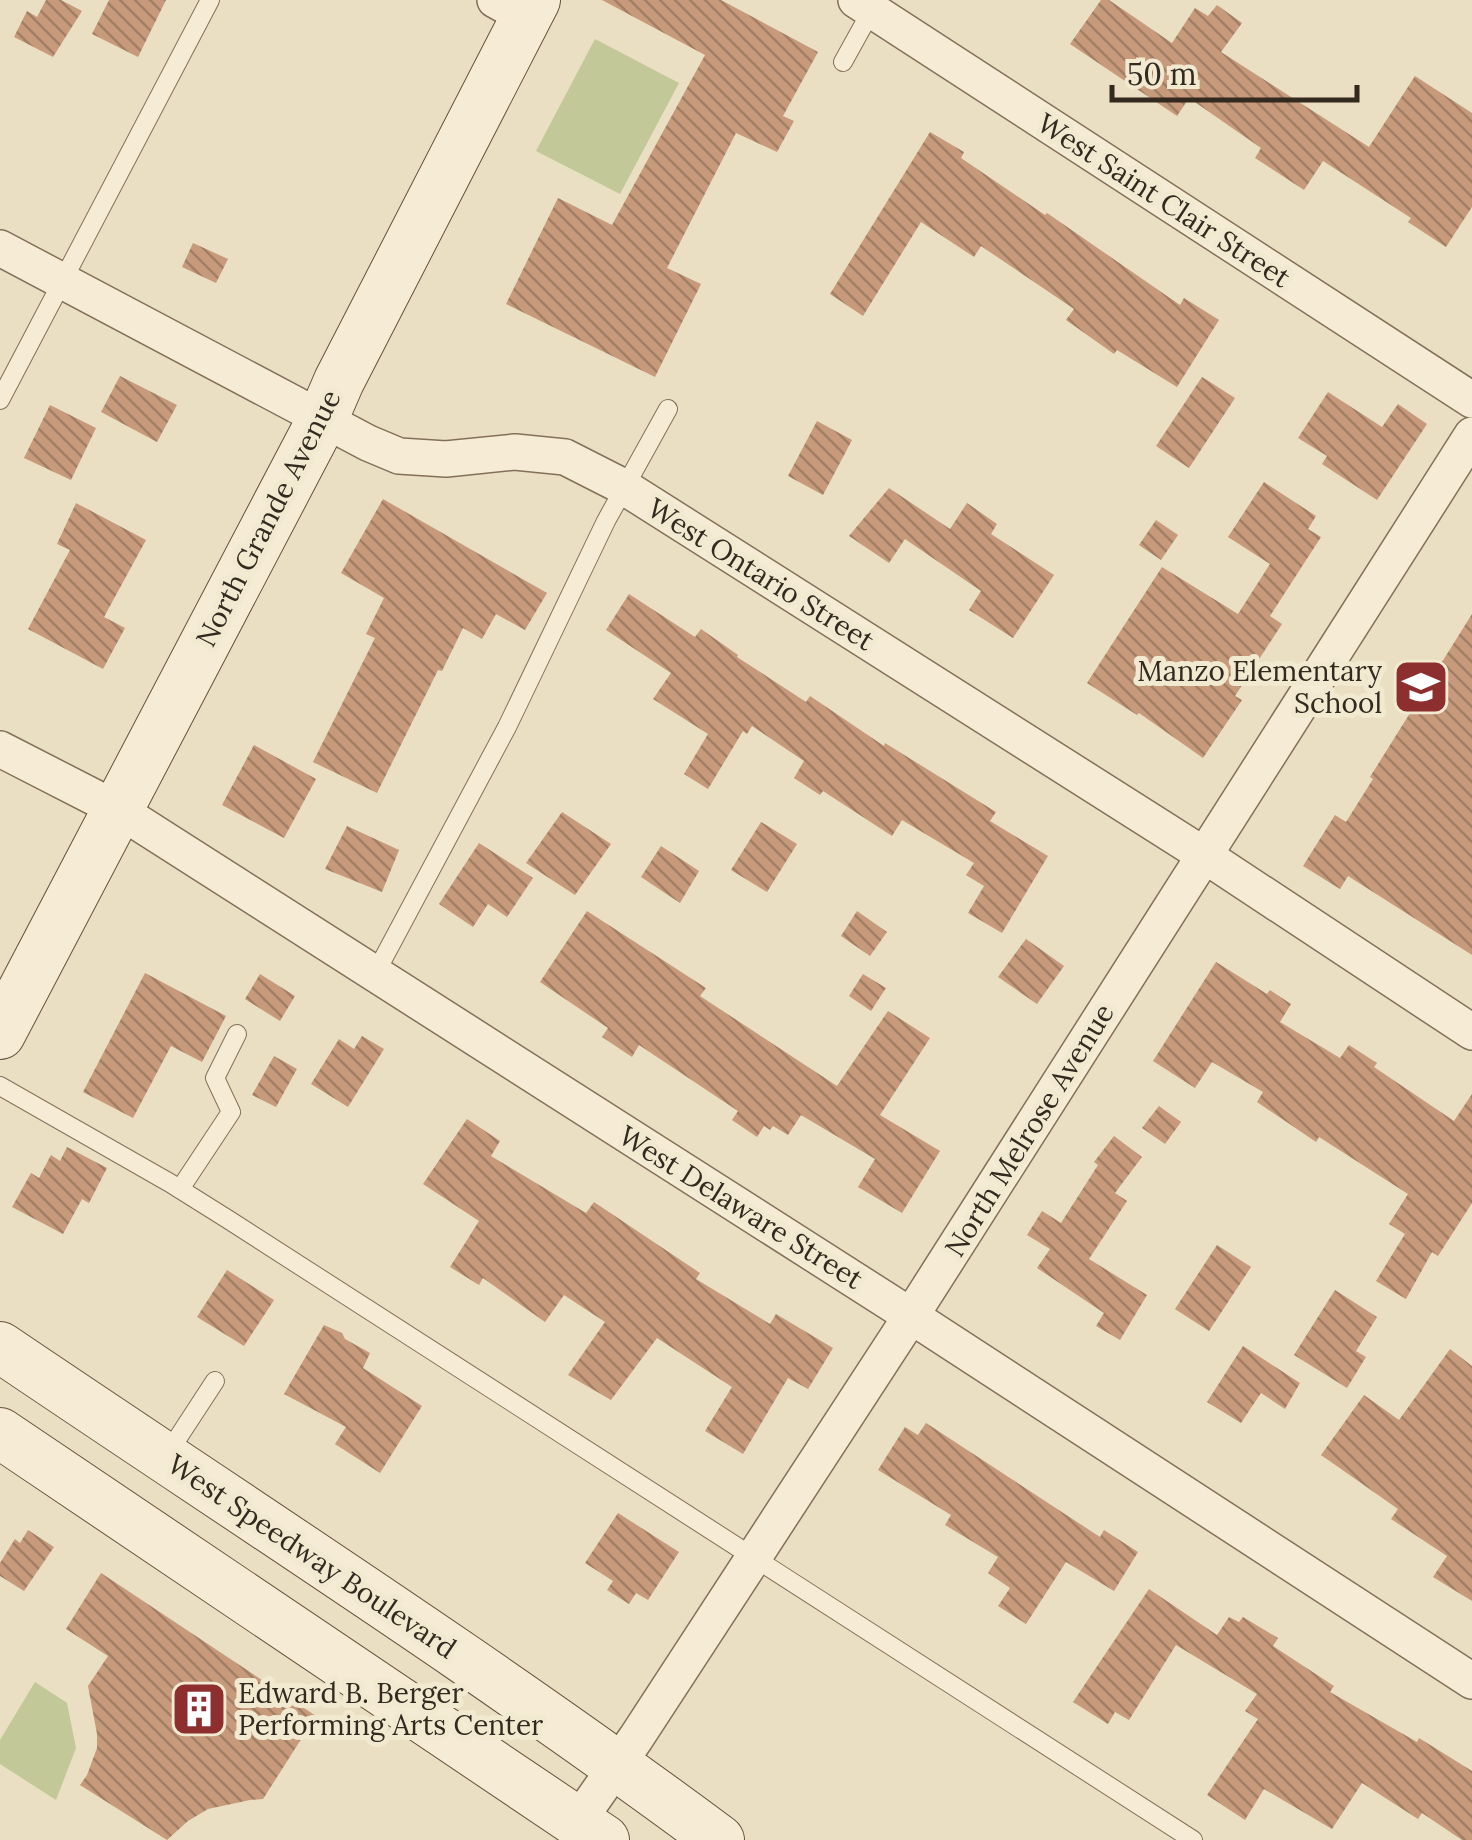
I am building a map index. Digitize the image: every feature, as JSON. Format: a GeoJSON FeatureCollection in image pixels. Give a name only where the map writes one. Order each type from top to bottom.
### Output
{"type":"FeatureCollection","features":[{"type":"Feature","properties":{"kind":"main road","name":"North Grande Avenue"},"geometry":{"type":"LineString","coordinates":[[0,1034],[322,418],[519,6]]}},
{"type":"Feature","properties":{"kind":"main road","name":"West Speedway Boulevard"},"geometry":{"type":"LineString","coordinates":[[0,1347],[425,1630],[719,1840]]}},
{"type":"Feature","properties":{"kind":"main road"},"geometry":{"type":"LineString","coordinates":[[0,1432],[583,1834]]}},
{"type":"Feature","properties":{"kind":"street","name":"West Saint Clair Street"},"geometry":{"type":"LineString","coordinates":[[868,4],[1472,400]]}},
{"type":"Feature","properties":{"kind":"street","name":"West Ontario Street"},"geometry":{"type":"LineString","coordinates":[[0,248],[400,456],[446,459],[515,452],[565,458],[624,487],[1204,855],[1472,1032]]}},
{"type":"Feature","properties":{"kind":"street","name":"North Melrose Avenue"},"geometry":{"type":"LineString","coordinates":[[583,1834],[617,1764],[912,1316],[1472,435]]}},
{"type":"Feature","properties":{"kind":"street","name":"West Delaware Street"},"geometry":{"type":"LineString","coordinates":[[0,749],[116,808],[912,1316],[1472,1681]]}},
{"type":"Feature","properties":{"kind":"lane"},"geometry":{"type":"LineString","coordinates":[[0,400],[210,0]]}},
{"type":"Feature","properties":{"kind":"lane"},"geometry":{"type":"LineString","coordinates":[[844,62],[868,4]]}},
{"type":"Feature","properties":{"kind":"lane"},"geometry":{"type":"LineString","coordinates":[[375,974],[507,727],[585,563],[668,409]]}},
{"type":"Feature","properties":{"kind":"lane"},"geometry":{"type":"LineString","coordinates":[[180,1189],[231,1112],[215,1078],[237,1034]]}},
{"type":"Feature","properties":{"kind":"lane"},"geometry":{"type":"LineString","coordinates":[[0,1086],[180,1189],[1193,1840]]}},
{"type":"Feature","properties":{"kind":"lane"},"geometry":{"type":"LineString","coordinates":[[164,1457],[215,1382]]}},
{"type":"Feature","properties":{"kind":"green space"},"geometry":{"type":"Polygon","coordinates":[[[595,39],[679,83],[620,194],[536,151],[595,39]]]}},
{"type":"Feature","properties":{"kind":"green space"},"geometry":{"type":"Polygon","coordinates":[[[35,1682],[67,1703],[76,1748],[56,1800],[0,1764],[0,1740],[35,1682]]]}},
{"type":"Feature","properties":{"kind":"building"},"geometry":{"type":"Polygon","coordinates":[[[46,0],[61,0],[82,11],[53,57],[14,37],[27,11],[37,17],[46,0]]]}},
{"type":"Feature","properties":{"kind":"building"},"geometry":{"type":"Polygon","coordinates":[[[109,0],[166,0],[138,57],[92,34],[109,0]]]}},
{"type":"Feature","properties":{"kind":"building"},"geometry":{"type":"Polygon","coordinates":[[[602,0],[721,0],[818,52],[783,116],[794,121],[777,152],[736,133],[667,268],[701,284],[655,377],[506,304],[558,198],[612,225],[705,55],[602,0]]]}},
{"type":"Feature","properties":{"kind":"building"},"geometry":{"type":"Polygon","coordinates":[[[1101,0],[1109,0],[1172,43],[1195,8],[1208,16],[1217,5],[1242,23],[1221,52],[1369,147],[1415,76],[1472,113],[1472,207],[1446,247],[1408,222],[1411,218],[1323,161],[1304,190],[1255,158],[1261,148],[1189,98],[1177,116],[1070,44],[1101,0]]]}},
{"type":"Feature","properties":{"kind":"building"},"geometry":{"type":"Polygon","coordinates":[[[930,132],[964,152],[961,158],[1180,305],[1184,298],[1219,320],[1177,387],[1117,350],[1114,354],[1066,320],[1074,309],[981,246],[974,257],[921,222],[863,316],[830,294],[930,132]]]}},
{"type":"Feature","properties":{"kind":"building"},"geometry":{"type":"Polygon","coordinates":[[[193,243],[228,259],[216,283],[182,267],[193,243]]]}},
{"type":"Feature","properties":{"kind":"building"},"geometry":{"type":"Polygon","coordinates":[[[120,376],[177,405],[157,442],[101,412],[120,376]]]}},
{"type":"Feature","properties":{"kind":"building"},"geometry":{"type":"Polygon","coordinates":[[[1202,377],[1235,398],[1189,468],[1156,446],[1202,377]]]}},
{"type":"Feature","properties":{"kind":"building"},"geometry":{"type":"Polygon","coordinates":[[[1328,392],[1382,427],[1398,404],[1427,424],[1377,500],[1322,464],[1327,456],[1298,438],[1328,392]]]}},
{"type":"Feature","properties":{"kind":"building"},"geometry":{"type":"Polygon","coordinates":[[[50,405],[96,428],[71,480],[24,458],[50,405]]]}},
{"type":"Feature","properties":{"kind":"building"},"geometry":{"type":"Polygon","coordinates":[[[817,421],[852,440],[823,495],[788,476],[817,421]]]}},
{"type":"Feature","properties":{"kind":"building"},"geometry":{"type":"Polygon","coordinates":[[[1264,482],[1316,516],[1308,529],[1321,537],[1270,616],[1282,624],[1235,696],[1242,700],[1203,758],[1139,713],[1087,683],[1162,567],[1238,614],[1270,564],[1228,537],[1264,482]]]}},
{"type":"Feature","properties":{"kind":"building"},"geometry":{"type":"Polygon","coordinates":[[[889,488],[950,529],[967,503],[997,524],[991,534],[1054,575],[1013,638],[969,610],[981,591],[905,539],[889,563],[849,536],[889,488]]]}},
{"type":"Feature","properties":{"kind":"building"},"geometry":{"type":"Polygon","coordinates":[[[383,499],[547,593],[525,630],[496,614],[482,639],[463,628],[377,793],[313,762],[375,638],[366,634],[384,598],[341,573],[383,499]]]}},
{"type":"Feature","properties":{"kind":"building"},"geometry":{"type":"Polygon","coordinates":[[[76,503],[146,540],[104,617],[125,628],[103,669],[28,629],[70,550],[57,544],[76,503]]]}},
{"type":"Feature","properties":{"kind":"building"},"geometry":{"type":"Polygon","coordinates":[[[1156,520],[1178,535],[1161,560],[1139,545],[1156,520]]]}},
{"type":"Feature","properties":{"kind":"building"},"geometry":{"type":"Polygon","coordinates":[[[629,594],[695,637],[701,629],[806,702],[810,696],[884,746],[885,743],[996,812],[990,821],[1048,856],[1002,933],[968,913],[984,886],[966,875],[974,863],[902,820],[892,836],[823,791],[820,795],[794,778],[804,761],[752,726],[747,734],[743,731],[708,789],[684,774],[708,734],[653,699],[671,673],[606,630],[629,594]]]}},
{"type":"Feature","properties":{"kind":"building"},"geometry":{"type":"Polygon","coordinates":[[[1472,614],[1472,955],[1348,876],[1340,889],[1303,866],[1335,815],[1346,822],[1472,614]]]}},
{"type":"Feature","properties":{"kind":"building"},"geometry":{"type":"Polygon","coordinates":[[[254,745],[316,779],[284,838],[222,805],[254,745]]]}},
{"type":"Feature","properties":{"kind":"building"},"geometry":{"type":"Polygon","coordinates":[[[562,812],[611,844],[575,895],[526,863],[562,812]]]}},
{"type":"Feature","properties":{"kind":"building"},"geometry":{"type":"Polygon","coordinates":[[[761,822],[797,844],[767,892],[731,870],[761,822]]]}},
{"type":"Feature","properties":{"kind":"building"},"geometry":{"type":"Polygon","coordinates":[[[347,826],[399,850],[382,892],[325,869],[347,826]]]}},
{"type":"Feature","properties":{"kind":"building"},"geometry":{"type":"Polygon","coordinates":[[[479,843],[533,878],[507,917],[488,904],[473,927],[439,904],[479,843]]]}},
{"type":"Feature","properties":{"kind":"building"},"geometry":{"type":"Polygon","coordinates":[[[661,846],[699,871],[680,903],[641,877],[661,846]]]}},
{"type":"Feature","properties":{"kind":"building"},"geometry":{"type":"Polygon","coordinates":[[[587,911],[706,988],[700,996],[837,1086],[888,1011],[930,1038],[880,1115],[940,1151],[902,1213],[858,1187],[875,1159],[801,1115],[788,1135],[773,1126],[770,1130],[764,1126],[757,1137],[732,1120],[738,1111],[639,1045],[632,1057],[602,1037],[608,1028],[540,982],[587,911]]]}},
{"type":"Feature","properties":{"kind":"building"},"geometry":{"type":"Polygon","coordinates":[[[857,911],[887,932],[870,956],[841,936],[857,911]]]}},
{"type":"Feature","properties":{"kind":"building"},"geometry":{"type":"Polygon","coordinates":[[[1026,939],[1064,966],[1037,1004],[998,977],[1026,939]]]}},
{"type":"Feature","properties":{"kind":"building"},"geometry":{"type":"Polygon","coordinates":[[[1216,962],[1267,994],[1270,990],[1291,1004],[1280,1022],[1340,1058],[1349,1045],[1377,1063],[1374,1067],[1454,1121],[1472,1094],[1472,1203],[1438,1256],[1432,1252],[1406,1299],[1376,1281],[1405,1234],[1389,1224],[1408,1194],[1319,1137],[1316,1142],[1257,1102],[1263,1092],[1212,1062],[1195,1088],[1153,1061],[1216,962]]]}},
{"type":"Feature","properties":{"kind":"building"},"geometry":{"type":"Polygon","coordinates":[[[145,973],[226,1016],[202,1062],[171,1046],[133,1118],[83,1092],[145,973]]]}},
{"type":"Feature","properties":{"kind":"building"},"geometry":{"type":"Polygon","coordinates":[[[260,974],[295,996],[280,1021],[245,999],[260,974]]]}},
{"type":"Feature","properties":{"kind":"building"},"geometry":{"type":"Polygon","coordinates":[[[863,974],[886,988],[871,1011],[849,996],[863,974]]]}},
{"type":"Feature","properties":{"kind":"building"},"geometry":{"type":"Polygon","coordinates":[[[362,1036],[384,1049],[348,1107],[311,1084],[339,1039],[354,1049],[362,1036]]]}},
{"type":"Feature","properties":{"kind":"building"},"geometry":{"type":"Polygon","coordinates":[[[274,1056],[297,1069],[276,1107],[252,1095],[274,1056]]]}},
{"type":"Feature","properties":{"kind":"building"},"geometry":{"type":"Polygon","coordinates":[[[1159,1106],[1181,1122],[1165,1144],[1142,1128],[1159,1106]]]}},
{"type":"Feature","properties":{"kind":"building"},"geometry":{"type":"Polygon","coordinates":[[[467,1119],[500,1141],[491,1156],[586,1213],[594,1202],[700,1273],[696,1279],[770,1324],[776,1314],[833,1348],[808,1389],[788,1378],[743,1454],[705,1431],[732,1387],[657,1338],[611,1400],[568,1375],[605,1322],[564,1295],[545,1322],[483,1278],[479,1285],[450,1267],[479,1221],[423,1184],[467,1119]]]}},
{"type":"Feature","properties":{"kind":"building"},"geometry":{"type":"Polygon","coordinates":[[[1114,1136],[1142,1157],[1115,1193],[1127,1201],[1089,1259],[1147,1295],[1120,1340],[1096,1326],[1104,1313],[1037,1268],[1050,1249],[1027,1235],[1042,1211],[1061,1223],[1098,1165],[1094,1162],[1114,1136]]]}},
{"type":"Feature","properties":{"kind":"building"},"geometry":{"type":"Polygon","coordinates":[[[67,1147],[107,1168],[89,1203],[82,1199],[63,1234],[12,1207],[31,1173],[39,1178],[51,1155],[60,1161],[67,1147]]]}},
{"type":"Feature","properties":{"kind":"building"},"geometry":{"type":"Polygon","coordinates":[[[1217,1245],[1251,1267],[1209,1331],[1175,1309],[1217,1245]]]}},
{"type":"Feature","properties":{"kind":"building"},"geometry":{"type":"Polygon","coordinates":[[[227,1270],[274,1300],[244,1346],[197,1317],[227,1270]]]}},
{"type":"Feature","properties":{"kind":"building"},"geometry":{"type":"Polygon","coordinates":[[[1335,1290],[1377,1317],[1356,1351],[1366,1357],[1347,1388],[1294,1355],[1335,1290]]]}},
{"type":"Feature","properties":{"kind":"building"},"geometry":{"type":"Polygon","coordinates":[[[324,1325],[370,1353],[363,1368],[422,1406],[380,1473],[335,1444],[346,1427],[284,1394],[324,1325]]]}},
{"type":"Feature","properties":{"kind":"building"},"geometry":{"type":"Polygon","coordinates":[[[1243,1346],[1300,1383],[1285,1409],[1261,1393],[1241,1423],[1207,1402],[1243,1346]]]}},
{"type":"Feature","properties":{"kind":"building"},"geometry":{"type":"Polygon","coordinates":[[[1450,1349],[1472,1366],[1472,1601],[1433,1577],[1447,1556],[1391,1519],[1398,1509],[1321,1455],[1364,1395],[1399,1420],[1450,1349]]]}},
{"type":"Feature","properties":{"kind":"building"},"geometry":{"type":"Polygon","coordinates":[[[926,1423],[1100,1537],[1104,1530],[1138,1552],[1114,1591],[1066,1562],[1026,1624],[998,1606],[1010,1588],[988,1573],[998,1557],[945,1525],[951,1515],[878,1470],[905,1427],[918,1435],[926,1423]]]}},
{"type":"Feature","properties":{"kind":"building"},"geometry":{"type":"Polygon","coordinates":[[[618,1513],[679,1552],[648,1600],[636,1593],[629,1604],[607,1590],[613,1581],[585,1563],[618,1513]]]}},
{"type":"Feature","properties":{"kind":"building"},"geometry":{"type":"Polygon","coordinates":[[[28,1530],[54,1547],[24,1591],[0,1576],[0,1563],[15,1539],[20,1543],[28,1530]]]}},
{"type":"Feature","properties":{"kind":"building","name":"Edward B. Berger Performing Arts Center"},"geometry":{"type":"Polygon","coordinates":[[[101,1573],[316,1716],[263,1799],[208,1809],[167,1840],[80,1785],[97,1748],[88,1686],[108,1656],[66,1629],[101,1573]]]}},
{"type":"Feature","properties":{"kind":"building"},"geometry":{"type":"Polygon","coordinates":[[[1149,1589],[1217,1635],[1229,1617],[1239,1622],[1243,1617],[1278,1638],[1273,1646],[1334,1686],[1330,1692],[1417,1742],[1419,1738],[1472,1771],[1472,1840],[1462,1840],[1422,1813],[1418,1819],[1362,1783],[1332,1829],[1264,1789],[1245,1820],[1207,1795],[1258,1719],[1245,1711],[1257,1694],[1176,1645],[1129,1720],[1115,1712],[1108,1724],[1073,1702],[1149,1589]]]}},
{"type":"Feature","properties":{"kind":"place","name":"Manzo Elementary School"},"geometry":{"type":"Point","coordinates":[1421,687]}},
{"type":"Feature","properties":{"kind":"place","name":"Edward B. Berger Performing Arts Center"},"geometry":{"type":"Point","coordinates":[199,1709]}}]}
